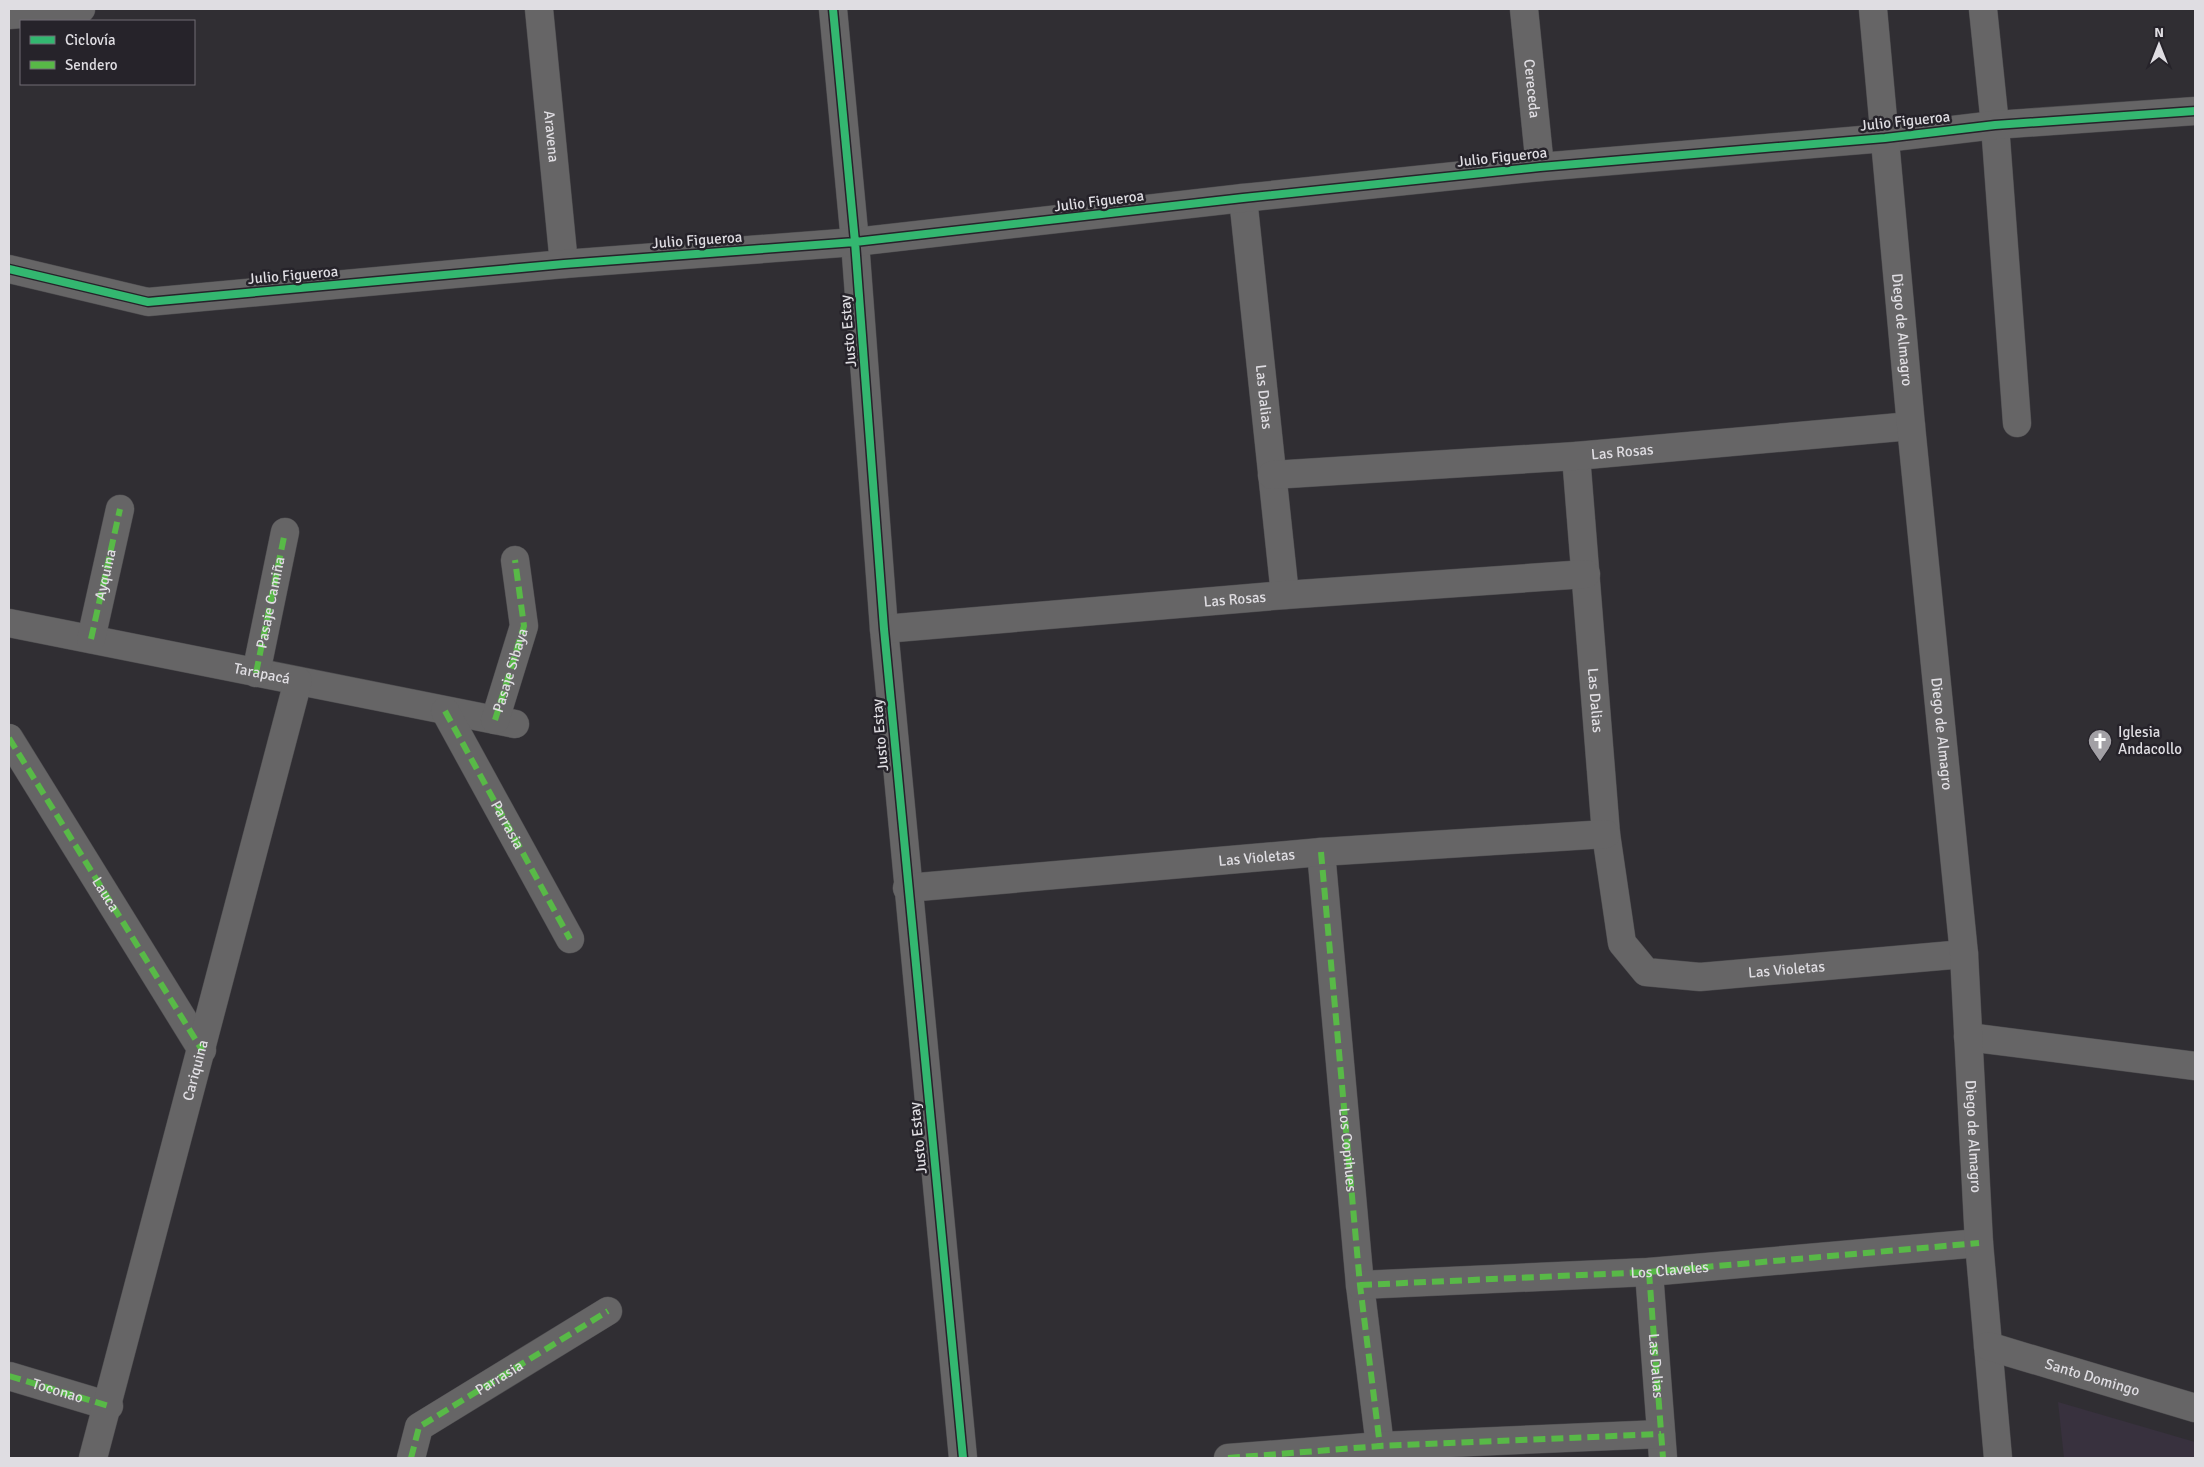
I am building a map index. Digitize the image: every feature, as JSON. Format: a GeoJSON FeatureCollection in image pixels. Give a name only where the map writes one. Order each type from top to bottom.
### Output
{"type":"FeatureCollection","features":[{"type":"Feature","properties":{"kind":"street"},"geometry":{"type":"LineString","coordinates":[[9,15],[81,9]]}},
{"type":"Feature","properties":{"kind":"street","name":"Aravena"},"geometry":{"type":"LineString","coordinates":[[539,9],[564,264]]}},
{"type":"Feature","properties":{"kind":"street","name":"Justo Estay"},"geometry":{"type":"LineString","coordinates":[[833,9],[855,242],[884,629],[907,888],[963,1458]]}},
{"type":"Feature","properties":{"kind":"street","name":"Cereceda"},"geometry":{"type":"LineString","coordinates":[[1524,9],[1540,167]]}},
{"type":"Feature","properties":{"kind":"street","name":"Diego de Almagro"},"geometry":{"type":"LineString","coordinates":[[1873,9],[1911,426],[1964,954],[1979,1244],[1998,1458]]}},
{"type":"Feature","properties":{"kind":"street"},"geometry":{"type":"LineString","coordinates":[[1983,9],[1995,125],[2017,423]]}},
{"type":"Feature","properties":{"kind":"street","name":"Julio Figueroa"},"geometry":{"type":"LineString","coordinates":[[9,270],[148,302],[564,264],[855,242],[1242,198],[1540,167],[1885,138],[1995,125],[2195,111]]}},
{"type":"Feature","properties":{"kind":"street","name":"Las Dalias"},"geometry":{"type":"LineString","coordinates":[[1242,198],[1285,595]]}},
{"type":"Feature","properties":{"kind":"street","name":"Las Rosas"},"geometry":{"type":"LineString","coordinates":[[1272,474],[1576,456],[1911,426]]}},
{"type":"Feature","properties":{"kind":"street","name":"Las Dalias"},"geometry":{"type":"LineString","coordinates":[[1576,456],[1606,834],[1622,943]]}},
{"type":"Feature","properties":{"kind":"street","name":"Ayquina"},"geometry":{"type":"LineString","coordinates":[[91,639],[120,508]]}},
{"type":"Feature","properties":{"kind":"street","name":"Pasaje Camiña"},"geometry":{"type":"LineString","coordinates":[[256,673],[286,532]]}},
{"type":"Feature","properties":{"kind":"street","name":"Pasaje Sibaya"},"geometry":{"type":"LineString","coordinates":[[505,722],[524,626],[515,560]]}},
{"type":"Feature","properties":{"kind":"street","name":"Las Rosas"},"geometry":{"type":"LineString","coordinates":[[884,629],[1285,595],[1586,574]]}},
{"type":"Feature","properties":{"kind":"street","name":"Tarapacá"},"geometry":{"type":"LineString","coordinates":[[9,623],[505,722]]}},
{"type":"Feature","properties":{"kind":"street","name":"Cariquina"},"geometry":{"type":"LineString","coordinates":[[93,1458],[109,1406],[298,681]]}},
{"type":"Feature","properties":{"kind":"street","name":"Parrasia"},"geometry":{"type":"LineString","coordinates":[[445,711],[570,939]]}},
{"type":"Feature","properties":{"kind":"street","name":"Lauca"},"geometry":{"type":"LineString","coordinates":[[9,738],[202,1050]]}},
{"type":"Feature","properties":{"kind":"street","name":"Las Violetas"},"geometry":{"type":"LineString","coordinates":[[907,888],[1321,852],[1606,834]]}},
{"type":"Feature","properties":{"kind":"street","name":"Los Copihues"},"geometry":{"type":"LineString","coordinates":[[1321,852],[1360,1285],[1380,1446]]}},
{"type":"Feature","properties":{"kind":"street","name":"Las Violetas"},"geometry":{"type":"LineString","coordinates":[[1622,943],[1646,972],[1700,977],[1964,954]]}},
{"type":"Feature","properties":{"kind":"street"},"geometry":{"type":"LineString","coordinates":[[1968,1037],[2195,1066]]}},
{"type":"Feature","properties":{"kind":"street","name":"Los Claveles"},"geometry":{"type":"LineString","coordinates":[[1360,1285],[1649,1272],[1979,1244]]}},
{"type":"Feature","properties":{"kind":"street","name":"Las Dalias"},"geometry":{"type":"LineString","coordinates":[[1649,1272],[1662,1446]]}},
{"type":"Feature","properties":{"kind":"street","name":"Parrasia"},"geometry":{"type":"LineString","coordinates":[[411,1458],[419,1427],[608,1311]]}},
{"type":"Feature","properties":{"kind":"street","name":"Santo Domingo"},"geometry":{"type":"LineString","coordinates":[[1988,1346],[2195,1408]]}},
{"type":"Feature","properties":{"kind":"street","name":"Toconao"},"geometry":{"type":"LineString","coordinates":[[9,1376],[109,1406]]}},
{"type":"Feature","properties":{"kind":"street"},"geometry":{"type":"LineString","coordinates":[[1228,1458],[1380,1446],[1662,1446]]}},
{"type":"Feature","properties":{"kind":"shaded area"},"geometry":{"type":"Polygon","coordinates":[[[2058,1402],[2195,1442],[2195,1458],[2064,1458],[2058,1402]]]}},
{"type":"Feature","properties":{"kind":"marked path"},"geometry":{"type":"LineString","coordinates":[[91,639],[120,509]]}},
{"type":"Feature","properties":{"kind":"marked path"},"geometry":{"type":"LineString","coordinates":[[256,673],[285,532]]}},
{"type":"Feature","properties":{"kind":"marked path"},"geometry":{"type":"LineString","coordinates":[[495,720],[524,626],[515,560]]}},
{"type":"Feature","properties":{"kind":"marked path"},"geometry":{"type":"LineString","coordinates":[[445,711],[570,939]]}},
{"type":"Feature","properties":{"kind":"marked path"},"geometry":{"type":"LineString","coordinates":[[9,738],[202,1050]]}},
{"type":"Feature","properties":{"kind":"marked path"},"geometry":{"type":"LineString","coordinates":[[1321,852],[1360,1285],[1380,1446]]}},
{"type":"Feature","properties":{"kind":"marked path"},"geometry":{"type":"LineString","coordinates":[[1360,1285],[1649,1272],[1979,1243]]}},
{"type":"Feature","properties":{"kind":"marked path"},"geometry":{"type":"LineString","coordinates":[[1649,1272],[1663,1458]]}},
{"type":"Feature","properties":{"kind":"marked path"},"geometry":{"type":"LineString","coordinates":[[411,1458],[419,1427],[608,1311]]}},
{"type":"Feature","properties":{"kind":"marked path"},"geometry":{"type":"LineString","coordinates":[[9,1376],[109,1406]]}},
{"type":"Feature","properties":{"kind":"marked path"},"geometry":{"type":"LineString","coordinates":[[1228,1458],[1380,1446],[1661,1434]]}},
{"type":"Feature","properties":{"kind":"cycle path"},"geometry":{"type":"LineString","coordinates":[[833,9],[855,242],[884,629],[963,1458]]}},
{"type":"Feature","properties":{"kind":"cycle path"},"geometry":{"type":"LineString","coordinates":[[9,269],[148,302],[564,264],[855,242],[1243,198],[1540,167],[1885,138],[1995,125],[2195,111]]}},
{"type":"Feature","properties":{"kind":"place","name":"Iglesia Andacollo"},"geometry":{"type":"Point","coordinates":[2100,762]}}]}
